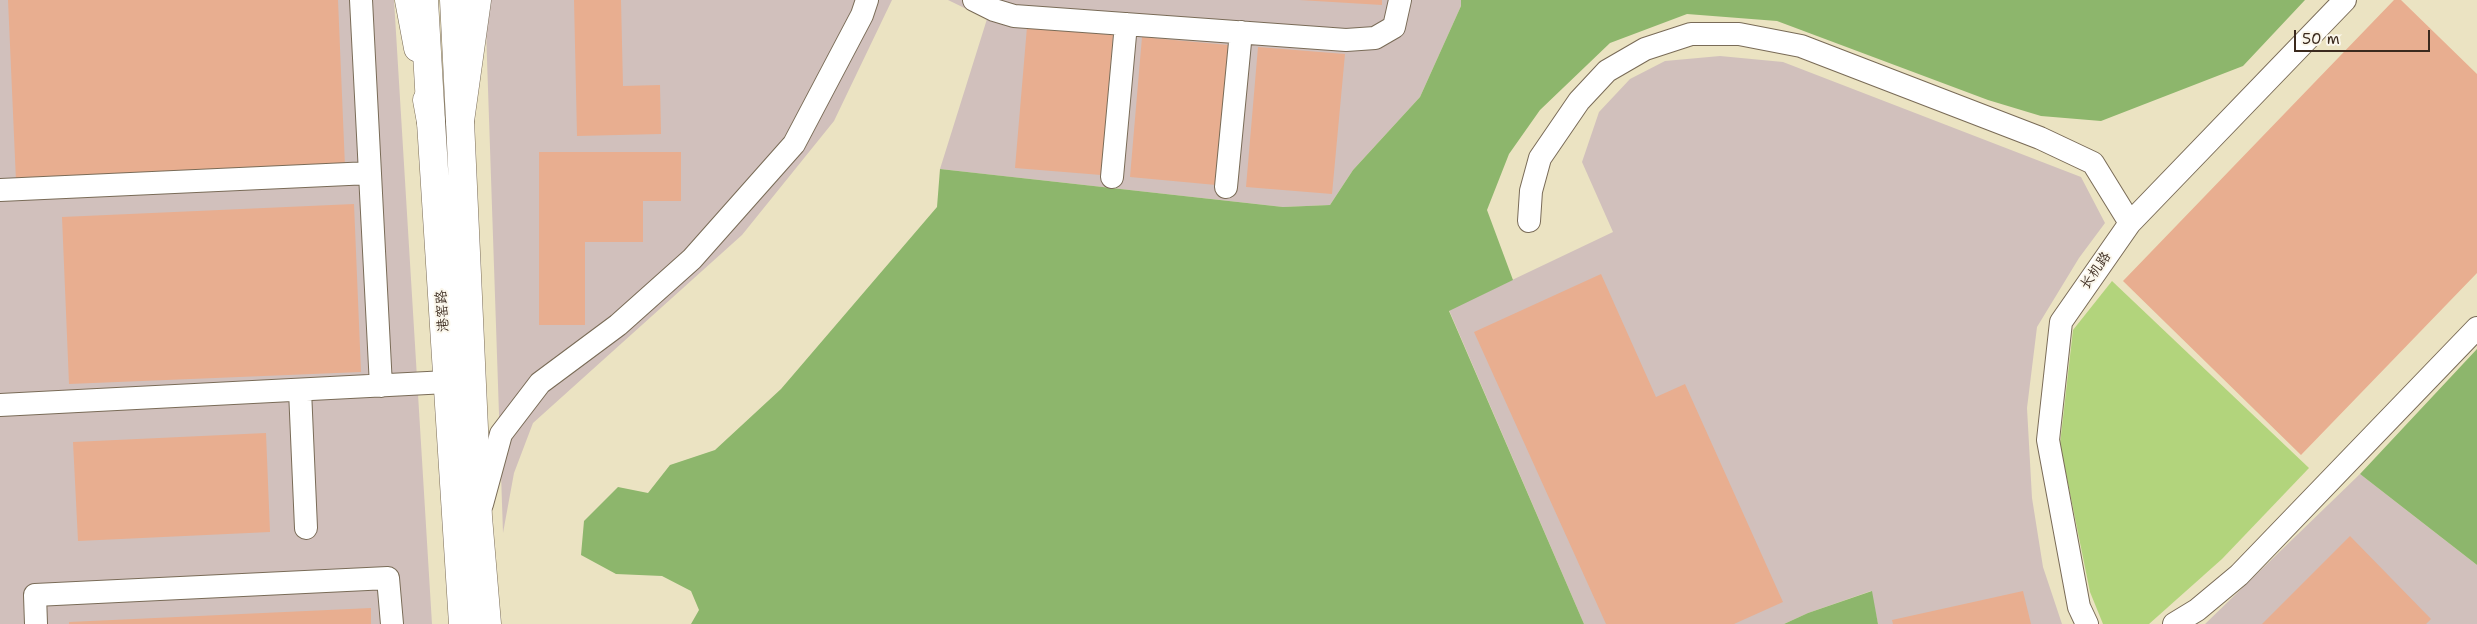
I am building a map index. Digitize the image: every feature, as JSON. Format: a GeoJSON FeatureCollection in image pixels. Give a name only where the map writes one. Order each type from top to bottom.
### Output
{"type":"FeatureCollection","features":[{"type":"Feature","properties":{"kind":"main road","name":"港窑路"},"geometry":{"type":"LineString","coordinates":[[409,0],[431,122],[463,624]]}},
{"type":"Feature","properties":{"kind":"main road"},"geometry":{"type":"LineString","coordinates":[[424,0],[431,122]]}},
{"type":"Feature","properties":{"kind":"main road"},"geometry":{"type":"LineString","coordinates":[[454,0],[460,121]]}},
{"type":"Feature","properties":{"kind":"main road","name":"港窑路"},"geometry":{"type":"LineString","coordinates":[[477,0],[460,121],[478,517],[486,624]]}},
{"type":"Feature","properties":{"kind":"street"},"geometry":{"type":"LineString","coordinates":[[361,0],[381,386]]}},
{"type":"Feature","properties":{"kind":"street"},"geometry":{"type":"LineString","coordinates":[[478,517],[501,434],[540,383],[618,325],[692,260],[794,144],[862,15],[867,0]]}},
{"type":"Feature","properties":{"kind":"street"},"geometry":{"type":"LineString","coordinates":[[974,0],[994,10],[1014,16],[1346,40],[1375,38],[1394,27],[1400,0]]}},
{"type":"Feature","properties":{"kind":"street","name":"长机路"},"geometry":{"type":"LineString","coordinates":[[2087,624],[2079,606],[2048,440],[2061,322],[2130,223],[2345,0]]}},
{"type":"Feature","properties":{"kind":"street"},"geometry":{"type":"LineString","coordinates":[[1112,177],[1126,24]]}},
{"type":"Feature","properties":{"kind":"street"},"geometry":{"type":"LineString","coordinates":[[1226,187],[1241,32]]}},
{"type":"Feature","properties":{"kind":"street"},"geometry":{"type":"LineString","coordinates":[[1529,221],[1530,191],[1540,158],[1579,101],[1607,71],[1645,49],[1692,34],[1738,34],[1801,46],[2040,138],[2093,163],[2130,223]]}},
{"type":"Feature","properties":{"kind":"street"},"geometry":{"type":"LineString","coordinates":[[0,190],[370,173]]}},
{"type":"Feature","properties":{"kind":"street"},"geometry":{"type":"LineString","coordinates":[[2174,624],[2197,610],[2239,574],[2477,328]]}},
{"type":"Feature","properties":{"kind":"street"},"geometry":{"type":"LineString","coordinates":[[0,405],[447,382]]}},
{"type":"Feature","properties":{"kind":"street"},"geometry":{"type":"LineString","coordinates":[[300,390],[306,528]]}},
{"type":"Feature","properties":{"kind":"street"},"geometry":{"type":"LineString","coordinates":[[36,624],[35,595],[388,578],[392,624]]}},
{"type":"Feature","properties":{"kind":"shaded area"},"geometry":{"type":"Polygon","coordinates":[[[0,0],[394,0],[432,624],[0,624],[0,0]]]}},
{"type":"Feature","properties":{"kind":"shaded area"},"geometry":{"type":"Polygon","coordinates":[[[485,0],[892,0],[834,121],[742,235],[533,423],[514,473],[503,533],[485,0]]]}},
{"type":"Feature","properties":{"kind":"shaded area"},"geometry":{"type":"Polygon","coordinates":[[[948,0],[1461,0],[1461,6],[1420,97],[1353,170],[1330,205],[1283,207],[940,169],[987,19],[948,0]]]}},
{"type":"Feature","properties":{"kind":"shaded area"},"geometry":{"type":"Polygon","coordinates":[[[1720,56],[1783,62],[2081,177],[2105,223],[2079,258],[2037,327],[2027,408],[2032,498],[2043,567],[2062,624],[1878,624],[1871,591],[1808,613],[1784,624],[1584,624],[1449,310],[1613,232],[1582,162],[1599,112],[1630,79],[1665,61],[1720,56]]]}},
{"type":"Feature","properties":{"kind":"shaded area"},"geometry":{"type":"Polygon","coordinates":[[[2360,474],[2477,565],[2477,624],[2205,624],[2360,474]]]}},
{"type":"Feature","properties":{"kind":"green space"},"geometry":{"type":"Polygon","coordinates":[[[1461,0],[2305,0],[2243,66],[2101,121],[2041,116],[1988,100],[1777,21],[1687,14],[1610,43],[1540,110],[1509,154],[1487,210],[1513,280],[1449,311],[1584,624],[691,624],[699,610],[691,591],[662,576],[616,574],[581,555],[584,521],[618,487],[648,493],[670,465],[715,450],[781,389],[937,207],[940,169],[1283,207],[1330,205],[1353,170],[1420,97],[1461,6],[1461,0]]]}},
{"type":"Feature","properties":{"kind":"green space"},"geometry":{"type":"Polygon","coordinates":[[[2112,281],[2309,468],[2222,559],[2149,624],[2103,624],[2090,592],[2060,444],[2073,330],[2112,281]]]}},
{"type":"Feature","properties":{"kind":"green space"},"geometry":{"type":"Polygon","coordinates":[[[2477,349],[2477,565],[2360,474],[2477,349]]]}},
{"type":"Feature","properties":{"kind":"green space"},"geometry":{"type":"Polygon","coordinates":[[[1872,591],[1878,624],[1784,624],[1808,613],[1872,591]]]}},
{"type":"Feature","properties":{"kind":"building"},"geometry":{"type":"Polygon","coordinates":[[[8,0],[338,0],[345,167],[16,181],[8,0]]]}},
{"type":"Feature","properties":{"kind":"building"},"geometry":{"type":"Polygon","coordinates":[[[574,0],[621,0],[623,86],[660,85],[661,134],[577,136],[574,0]]]}},
{"type":"Feature","properties":{"kind":"building"},"geometry":{"type":"Polygon","coordinates":[[[1299,0],[1382,0],[1382,5],[1299,0]]]}},
{"type":"Feature","properties":{"kind":"building"},"geometry":{"type":"Polygon","coordinates":[[[2394,0],[2401,0],[2477,74],[2477,273],[2301,455],[2123,281],[2394,0]]]}},
{"type":"Feature","properties":{"kind":"building"},"geometry":{"type":"Polygon","coordinates":[[[1027,27],[1113,35],[1101,175],[1015,168],[1027,27]]]}},
{"type":"Feature","properties":{"kind":"building"},"geometry":{"type":"Polygon","coordinates":[[[1142,37],[1228,45],[1216,185],[1130,177],[1142,37]]]}},
{"type":"Feature","properties":{"kind":"building"},"geometry":{"type":"Polygon","coordinates":[[[1258,47],[1345,54],[1332,194],[1246,187],[1258,47]]]}},
{"type":"Feature","properties":{"kind":"building"},"geometry":{"type":"Polygon","coordinates":[[[539,152],[681,152],[681,201],[643,201],[643,242],[585,242],[585,325],[539,325],[539,152]]]}},
{"type":"Feature","properties":{"kind":"building"},"geometry":{"type":"Polygon","coordinates":[[[354,204],[361,372],[69,384],[62,217],[354,204]]]}},
{"type":"Feature","properties":{"kind":"building"},"geometry":{"type":"Polygon","coordinates":[[[1601,274],[1656,397],[1685,384],[1783,602],[1734,624],[1606,624],[1474,332],[1601,274]]]}},
{"type":"Feature","properties":{"kind":"building"},"geometry":{"type":"Polygon","coordinates":[[[266,433],[270,532],[78,541],[73,442],[266,433]]]}},
{"type":"Feature","properties":{"kind":"building"},"geometry":{"type":"Polygon","coordinates":[[[2350,536],[2431,619],[2426,624],[2262,624],[2350,536]]]}},
{"type":"Feature","properties":{"kind":"building"},"geometry":{"type":"Polygon","coordinates":[[[2023,591],[2031,624],[1893,624],[1892,620],[2023,591]]]}},
{"type":"Feature","properties":{"kind":"building"},"geometry":{"type":"Polygon","coordinates":[[[371,608],[371,624],[69,624],[69,622],[371,608]]]}}]}
